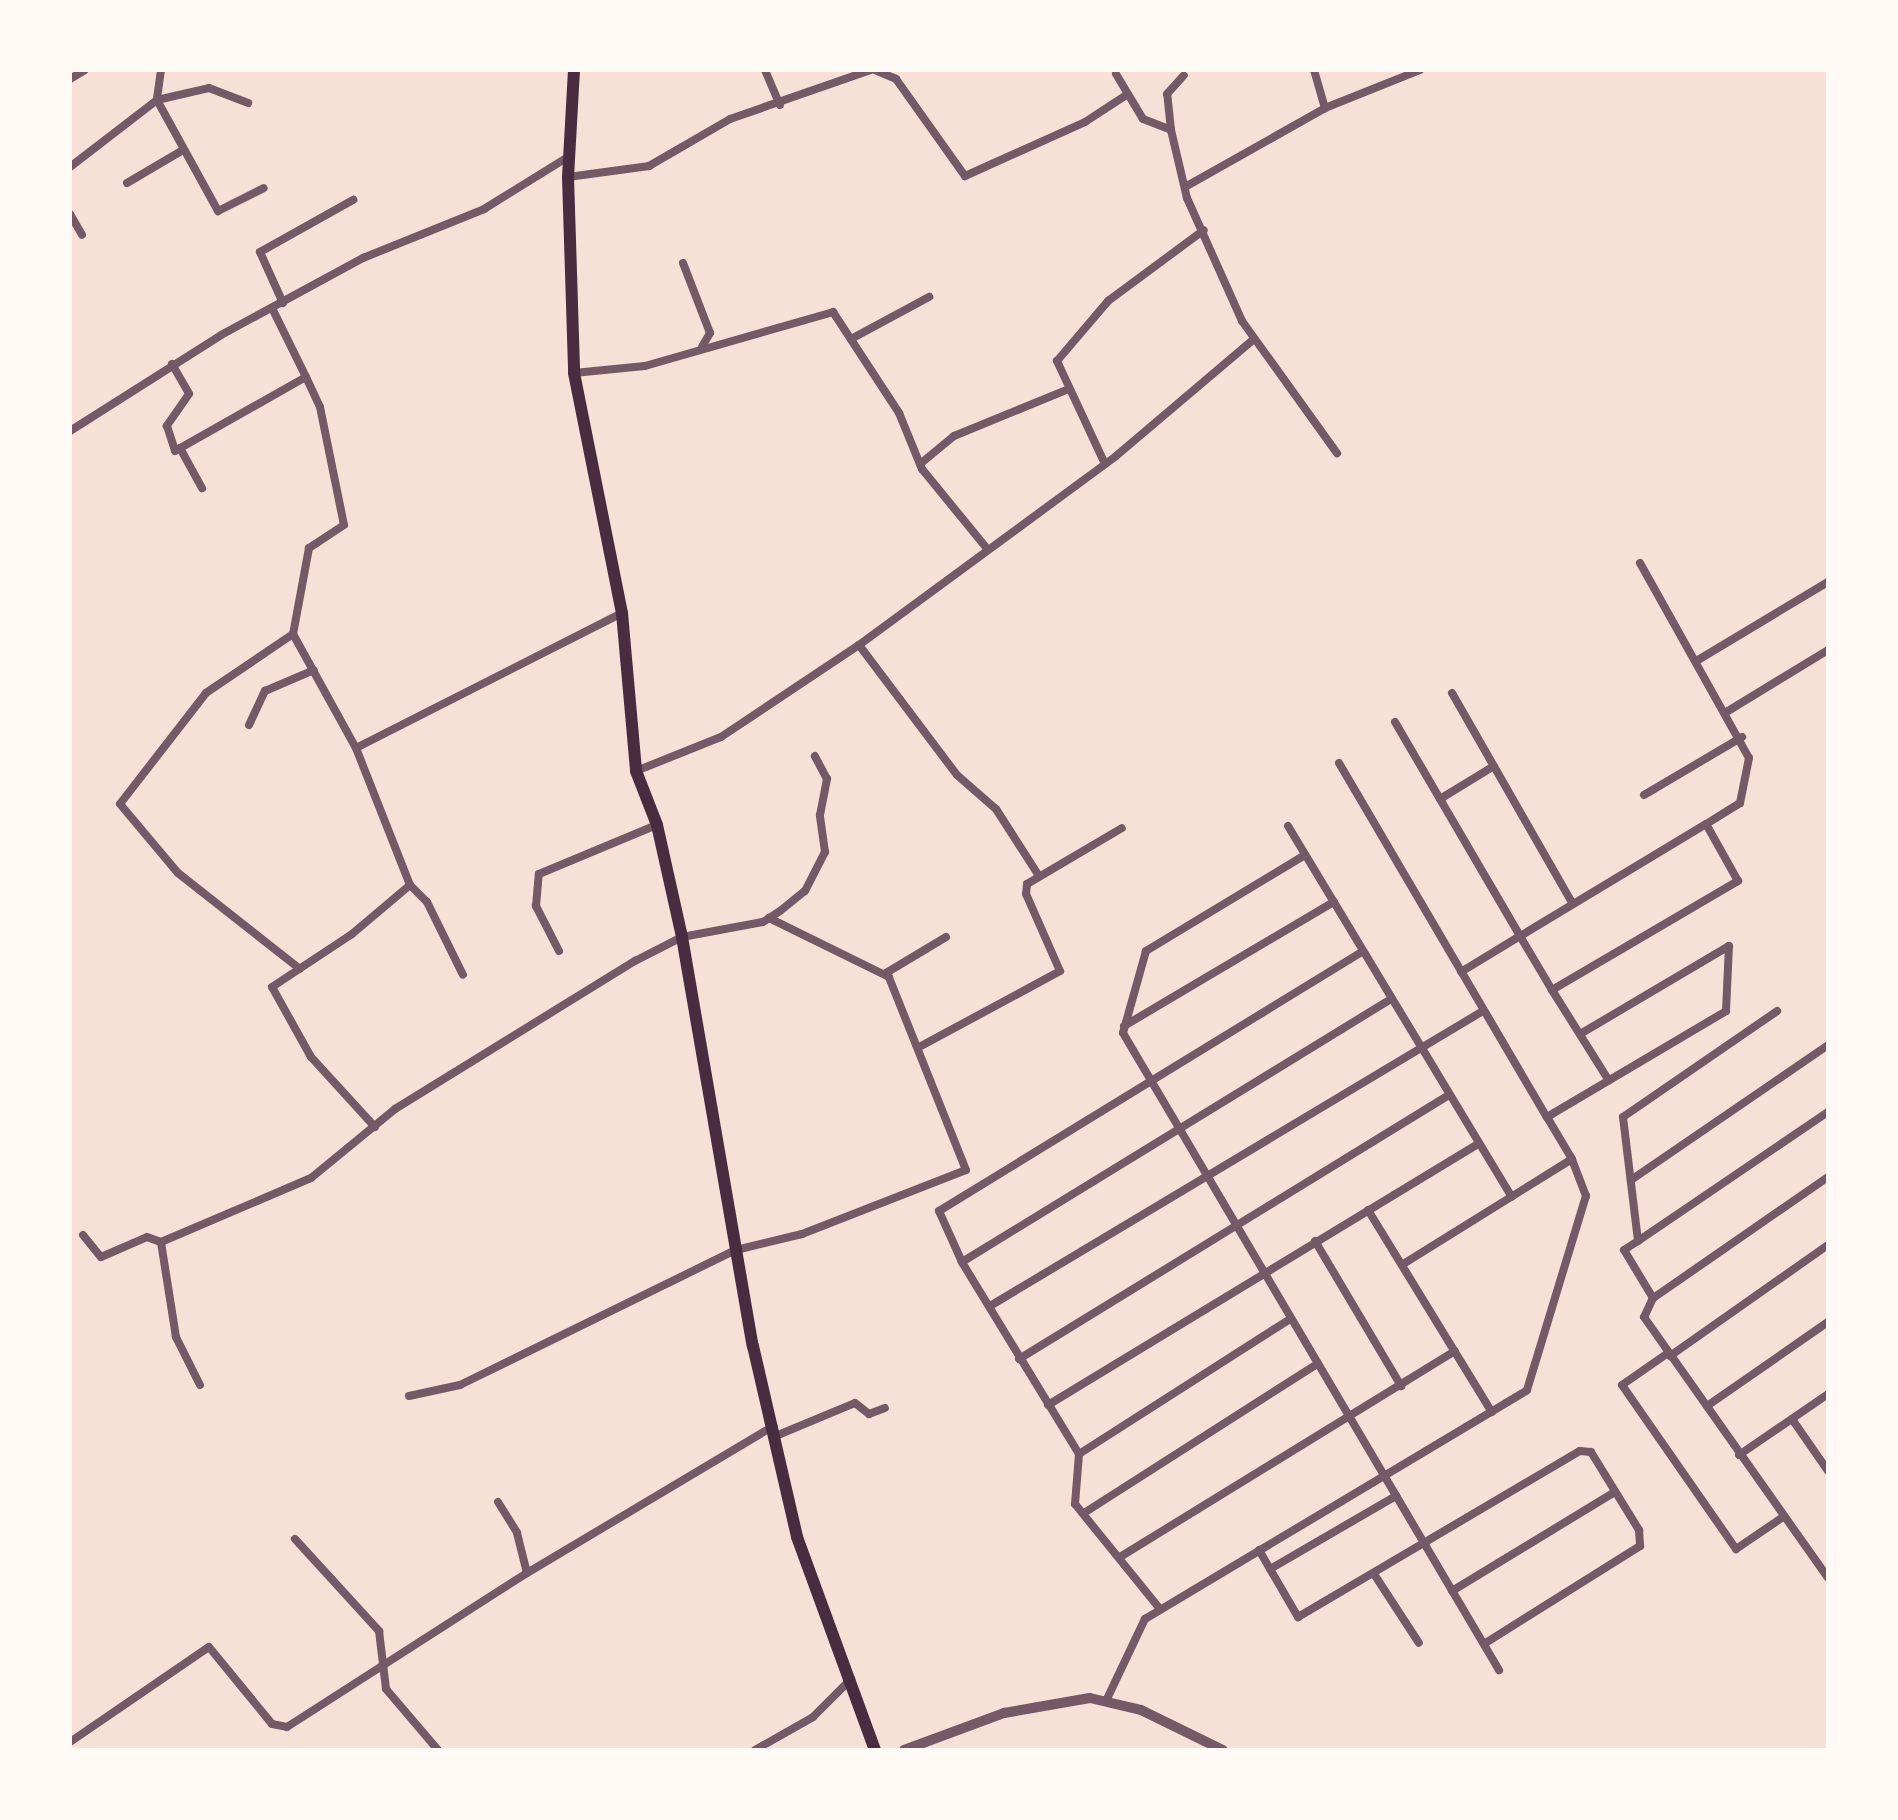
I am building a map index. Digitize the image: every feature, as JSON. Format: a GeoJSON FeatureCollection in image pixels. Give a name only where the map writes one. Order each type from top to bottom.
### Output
{"type":"FeatureCollection","features":[{"type":"Feature","properties":{"kind":"main road"},"geometry":{"type":"LineString","coordinates":[[574,70],[568,177],[574,373],[622,614],[636,771],[657,826],[682,937],[736,1250],[797,1537],[875,1750]]}},
{"type":"Feature","properties":{"kind":"street"},"geometry":{"type":"LineString","coordinates":[[70,79],[85,70]]}},
{"type":"Feature","properties":{"kind":"street"},"geometry":{"type":"LineString","coordinates":[[161,70],[157,100],[218,211],[264,188]]}},
{"type":"Feature","properties":{"kind":"street"},"geometry":{"type":"LineString","coordinates":[[765,70],[780,105]]}},
{"type":"Feature","properties":{"kind":"street"},"geometry":{"type":"LineString","coordinates":[[568,177],[649,166],[730,119],[879,70],[966,176],[1085,122],[1128,94]]}},
{"type":"Feature","properties":{"kind":"street"},"geometry":{"type":"LineString","coordinates":[[1314,70],[1325,108]]}},
{"type":"Feature","properties":{"kind":"street"},"geometry":{"type":"LineString","coordinates":[[1185,187],[1325,108],[1420,70]]}},
{"type":"Feature","properties":{"kind":"street"},"geometry":{"type":"LineString","coordinates":[[1116,74],[1143,119],[1170,130]]}},
{"type":"Feature","properties":{"kind":"street"},"geometry":{"type":"LineString","coordinates":[[1184,75],[1167,94],[1170,130],[1185,187],[1253,340],[1284,372],[1337,453]]}},
{"type":"Feature","properties":{"kind":"street"},"geometry":{"type":"LineString","coordinates":[[70,168],[157,100],[209,88],[248,103]]}},
{"type":"Feature","properties":{"kind":"street"},"geometry":{"type":"LineString","coordinates":[[128,183],[183,150]]}},
{"type":"Feature","properties":{"kind":"street"},"geometry":{"type":"LineString","coordinates":[[70,431],[172,364],[272,308],[363,258],[484,209],[569,156]]}},
{"type":"Feature","properties":{"kind":"street"},"geometry":{"type":"LineString","coordinates":[[282,303],[260,252],[353,200]]}},
{"type":"Feature","properties":{"kind":"street"},"geometry":{"type":"LineString","coordinates":[[70,214],[82,235]]}},
{"type":"Feature","properties":{"kind":"street"},"geometry":{"type":"LineString","coordinates":[[1105,464],[1056,366],[1063,350],[1108,301],[1204,230]]}},
{"type":"Feature","properties":{"kind":"street"},"geometry":{"type":"LineString","coordinates":[[684,263],[710,333],[702,347]]}},
{"type":"Feature","properties":{"kind":"street"},"geometry":{"type":"LineString","coordinates":[[851,339],[928,297]]}},
{"type":"Feature","properties":{"kind":"street"},"geometry":{"type":"LineString","coordinates":[[272,308],[320,407],[344,524],[309,548],[293,634],[356,748],[410,885],[427,902],[464,975]]}},
{"type":"Feature","properties":{"kind":"street"},"geometry":{"type":"LineString","coordinates":[[574,373],[644,366],[825,310],[851,339],[899,413],[920,464],[988,550]]}},
{"type":"Feature","properties":{"kind":"street"},"geometry":{"type":"LineString","coordinates":[[636,771],[721,737],[859,645],[1105,464],[1253,340]]}},
{"type":"Feature","properties":{"kind":"street"},"geometry":{"type":"LineString","coordinates":[[172,364],[189,394],[167,426],[172,450],[306,378]]}},
{"type":"Feature","properties":{"kind":"street"},"geometry":{"type":"LineString","coordinates":[[920,464],[954,436],[1066,390]]}},
{"type":"Feature","properties":{"kind":"street"},"geometry":{"type":"LineString","coordinates":[[180,448],[202,488]]}},
{"type":"Feature","properties":{"kind":"street"},"geometry":{"type":"LineString","coordinates":[[1461,972],[1740,803],[1750,780],[1742,737],[1640,563]]}},
{"type":"Feature","properties":{"kind":"street"},"geometry":{"type":"LineString","coordinates":[[1698,660],[1828,582]]}},
{"type":"Feature","properties":{"kind":"street"},"geometry":{"type":"LineString","coordinates":[[356,748],[622,614]]}},
{"type":"Feature","properties":{"kind":"street"},"geometry":{"type":"LineString","coordinates":[[293,634],[206,693],[120,804],[178,873],[300,969]]}},
{"type":"Feature","properties":{"kind":"street"},"geometry":{"type":"LineString","coordinates":[[859,645],[957,775],[996,809],[1039,876]]}},
{"type":"Feature","properties":{"kind":"street"},"geometry":{"type":"LineString","coordinates":[[1728,710],[1828,650]]}},
{"type":"Feature","properties":{"kind":"street"},"geometry":{"type":"LineString","coordinates":[[249,725],[266,692],[314,670]]}},
{"type":"Feature","properties":{"kind":"street"},"geometry":{"type":"LineString","coordinates":[[1452,692],[1574,904]]}},
{"type":"Feature","properties":{"kind":"street"},"geometry":{"type":"LineString","coordinates":[[1395,722],[1608,1081]]}},
{"type":"Feature","properties":{"kind":"street"},"geometry":{"type":"LineString","coordinates":[[1644,795],[1742,737]]}},
{"type":"Feature","properties":{"kind":"street"},"geometry":{"type":"LineString","coordinates":[[84,1235],[101,1257],[148,1237],[161,1242],[312,1178],[375,1127],[682,937],[769,918],[805,891],[825,852],[820,815],[827,779],[815,756]]}},
{"type":"Feature","properties":{"kind":"street"},"geometry":{"type":"LineString","coordinates":[[1106,1702],[1145,1619],[1528,1390],[1586,1196],[1572,1160],[1339,763]]}},
{"type":"Feature","properties":{"kind":"street"},"geometry":{"type":"LineString","coordinates":[[1440,799],[1494,766]]}},
{"type":"Feature","properties":{"kind":"street"},"geometry":{"type":"LineString","coordinates":[[1552,990],[1738,881],[1706,824]]}},
{"type":"Feature","properties":{"kind":"street"},"geometry":{"type":"LineString","coordinates":[[559,951],[536,906],[539,874],[657,826]]}},
{"type":"Feature","properties":{"kind":"street"},"geometry":{"type":"LineString","coordinates":[[1288,826],[1512,1197]]}},
{"type":"Feature","properties":{"kind":"street"},"geometry":{"type":"LineString","coordinates":[[922,1046],[1060,971],[1026,894],[1039,876],[1122,828]]}},
{"type":"Feature","properties":{"kind":"street"},"geometry":{"type":"LineString","coordinates":[[1306,854],[1146,951],[1124,1026],[1147,1079],[1500,1670]]}},
{"type":"Feature","properties":{"kind":"street"},"geometry":{"type":"LineString","coordinates":[[375,1127],[334,1086],[272,996],[279,980],[300,969],[410,885]]}},
{"type":"Feature","properties":{"kind":"street"},"geometry":{"type":"LineString","coordinates":[[1124,1026],[1334,902]]}},
{"type":"Feature","properties":{"kind":"street"},"geometry":{"type":"LineString","coordinates":[[409,1396],[460,1385],[736,1250],[802,1234],[966,1170],[922,1046],[886,973],[769,918]]}},
{"type":"Feature","properties":{"kind":"street"},"geometry":{"type":"LineString","coordinates":[[886,973],[946,937]]}},
{"type":"Feature","properties":{"kind":"street"},"geometry":{"type":"LineString","coordinates":[[1547,1117],[1726,1011],[1729,946],[1580,1034]]}},
{"type":"Feature","properties":{"kind":"street"},"geometry":{"type":"LineString","coordinates":[[1160,1609],[1076,1504],[1079,1454],[962,1262],[939,1211],[1147,1079],[1363,951]]}},
{"type":"Feature","properties":{"kind":"street"},"geometry":{"type":"LineString","coordinates":[[962,1262],[1176,1127],[1392,999]]}},
{"type":"Feature","properties":{"kind":"street"},"geometry":{"type":"LineString","coordinates":[[1638,1242],[1624,1117],[1777,1011]]}},
{"type":"Feature","properties":{"kind":"street"},"geometry":{"type":"LineString","coordinates":[[990,1306],[1482,1012]]}},
{"type":"Feature","properties":{"kind":"street"},"geometry":{"type":"LineString","coordinates":[[1630,1180],[1828,1045]]}},
{"type":"Feature","properties":{"kind":"street"},"geometry":{"type":"LineString","coordinates":[[1019,1360],[1449,1095]]}},
{"type":"Feature","properties":{"kind":"street"},"geometry":{"type":"LineString","coordinates":[[1653,1298],[1624,1250],[1828,1112]]}},
{"type":"Feature","properties":{"kind":"street"},"geometry":{"type":"LineString","coordinates":[[1048,1405],[1478,1144]]}},
{"type":"Feature","properties":{"kind":"street"},"geometry":{"type":"LineString","coordinates":[[1403,1264],[1572,1160]]}},
{"type":"Feature","properties":{"kind":"street"},"geometry":{"type":"LineString","coordinates":[[1828,1178],[1653,1298],[1644,1317],[1828,1578]]}},
{"type":"Feature","properties":{"kind":"street"},"geometry":{"type":"LineString","coordinates":[[1368,1210],[1492,1412]]}},
{"type":"Feature","properties":{"kind":"street"},"geometry":{"type":"LineString","coordinates":[[1315,1241],[1400,1386]]}},
{"type":"Feature","properties":{"kind":"street"},"geometry":{"type":"LineString","coordinates":[[161,1242],[176,1337],[200,1384]]}},
{"type":"Feature","properties":{"kind":"street"},"geometry":{"type":"LineString","coordinates":[[1783,1518],[1736,1550],[1622,1386],[1828,1245]]}},
{"type":"Feature","properties":{"kind":"street"},"geometry":{"type":"LineString","coordinates":[[1079,1454],[1290,1319]]}},
{"type":"Feature","properties":{"kind":"street"},"geometry":{"type":"LineString","coordinates":[[1707,1406],[1828,1322]]}},
{"type":"Feature","properties":{"kind":"street"},"geometry":{"type":"LineString","coordinates":[[1120,1556],[1455,1351]]}},
{"type":"Feature","properties":{"kind":"street"},"geometry":{"type":"LineString","coordinates":[[1084,1513],[1317,1364]]}},
{"type":"Feature","properties":{"kind":"street"},"geometry":{"type":"LineString","coordinates":[[1740,1455],[1828,1394]]}},
{"type":"Feature","properties":{"kind":"street"},"geometry":{"type":"LineString","coordinates":[[70,1742],[205,1648],[216,1652],[280,1728],[383,1667],[527,1573],[776,1431],[855,1403],[868,1414],[885,1408]]}},
{"type":"Feature","properties":{"kind":"street"},"geometry":{"type":"LineString","coordinates":[[1792,1420],[1828,1471]]}},
{"type":"Feature","properties":{"kind":"street"},"geometry":{"type":"LineString","coordinates":[[1259,1550],[1298,1617],[1584,1450],[1594,1455],[1640,1530],[1640,1546],[1484,1644]]}},
{"type":"Feature","properties":{"kind":"street"},"geometry":{"type":"LineString","coordinates":[[1452,1591],[1615,1492]]}},
{"type":"Feature","properties":{"kind":"street"},"geometry":{"type":"LineString","coordinates":[[1270,1569],[1396,1496]]}},
{"type":"Feature","properties":{"kind":"street"},"geometry":{"type":"LineString","coordinates":[[498,1502],[517,1533],[527,1573]]}},
{"type":"Feature","properties":{"kind":"street"},"geometry":{"type":"LineString","coordinates":[[295,1539],[379,1631],[386,1689],[438,1750]]}},
{"type":"Feature","properties":{"kind":"street"},"geometry":{"type":"LineString","coordinates":[[1374,1574],[1419,1643]]}},
{"type":"Feature","properties":{"kind":"street"},"geometry":{"type":"LineString","coordinates":[[755,1750],[813,1717],[851,1680]]}},
{"type":"Feature","properties":{"kind":"street"},"geometry":{"type":"LineString","coordinates":[[904,1750],[1004,1713],[1090,1698],[1141,1710],[1223,1750]]}}]}
